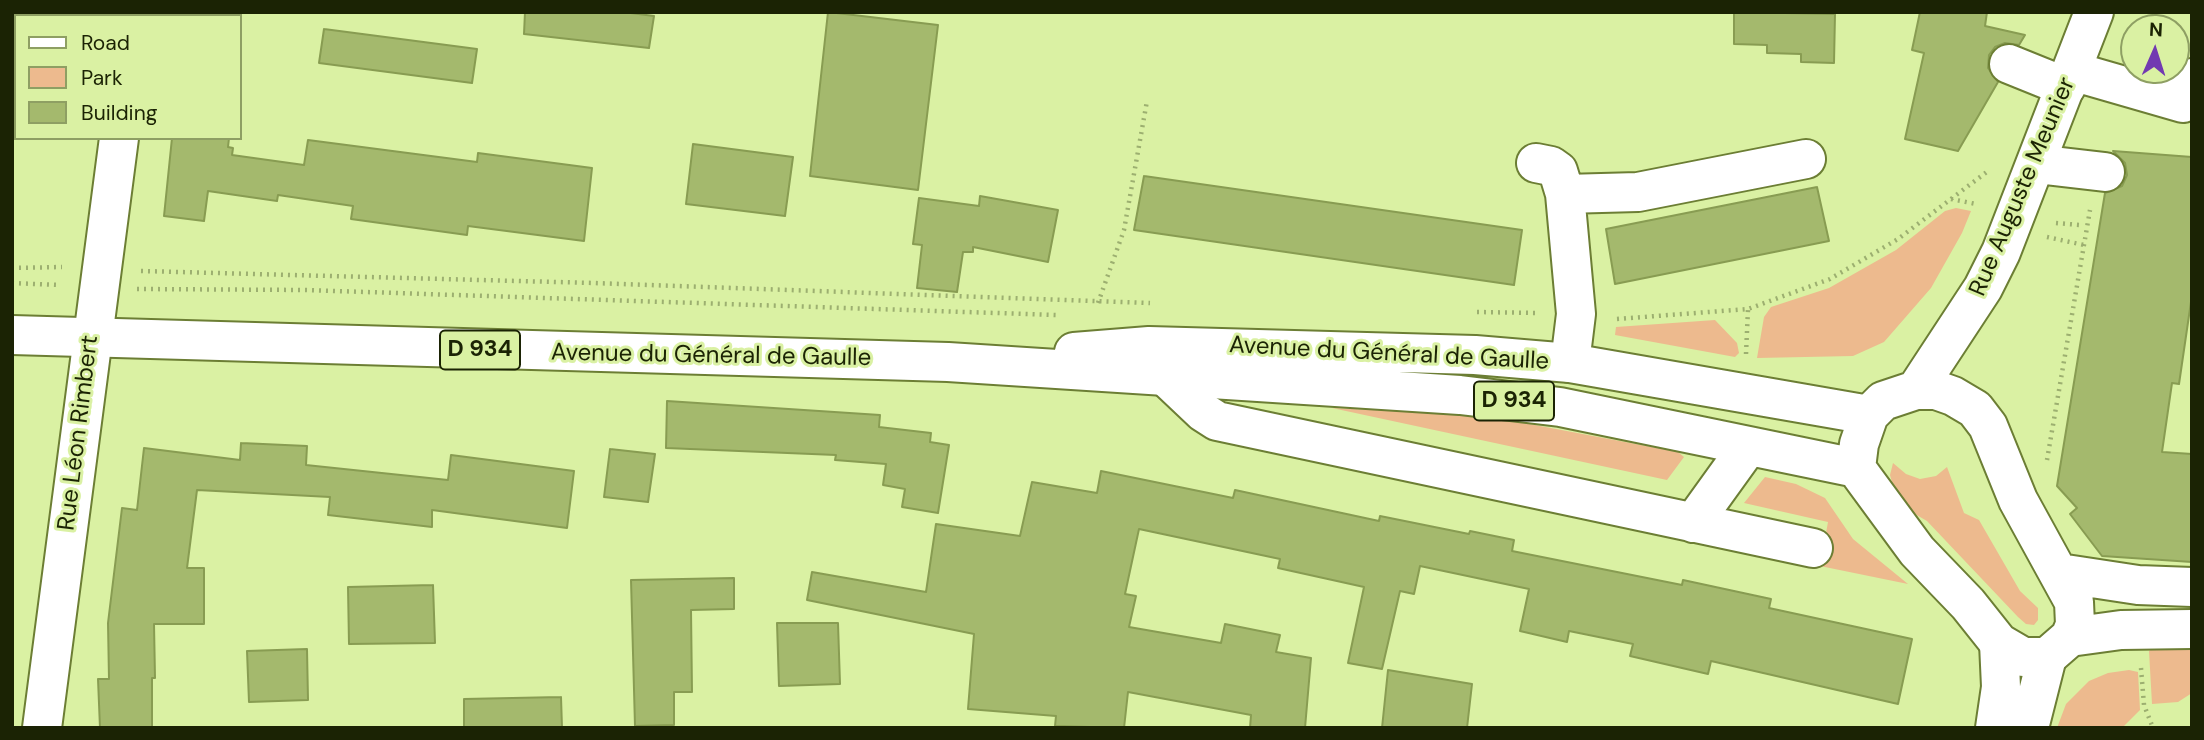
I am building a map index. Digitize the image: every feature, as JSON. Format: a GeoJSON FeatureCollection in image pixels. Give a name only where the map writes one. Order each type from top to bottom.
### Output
{"type":"FeatureCollection","features":[{"type":"Feature","properties":{"kind":"main road","name":"Rue Auguste Meunier"},"geometry":{"type":"LineString","coordinates":[[1916,390],[1983,288],[1997,218],[2036,164],[2094,12]]}},
{"type":"Feature","properties":{"kind":"main road"},"geometry":{"type":"LineString","coordinates":[[2008,64],[2183,103],[2192,78]]}},
{"type":"Feature","properties":{"kind":"main road","name":"Rue Léon Rimbert"},"geometry":{"type":"LineString","coordinates":[[42,728],[118,140]]}},
{"type":"Feature","properties":{"kind":"main road"},"geometry":{"type":"LineString","coordinates":[[1565,194],[1638,192],[1806,159]]}},
{"type":"Feature","properties":{"kind":"main road"},"geometry":{"type":"LineString","coordinates":[[1536,163],[1551,166],[1558,172],[1565,194],[1576,314],[1570,363]]}},
{"type":"Feature","properties":{"kind":"main road"},"geometry":{"type":"LineString","coordinates":[[2036,164],[2105,172]]}},
{"type":"Feature","properties":{"kind":"main road","name":"Avenue du Général de Gaulle"},"geometry":{"type":"LineString","coordinates":[[12,335],[948,362],[1505,400],[1560,407],[1747,448],[1856,468]]}},
{"type":"Feature","properties":{"kind":"main road","name":"Avenue du Général de Gaulle"},"geometry":{"type":"LineString","coordinates":[[948,362],[1149,346],[1475,355],[1570,363],[1869,415]]}},
{"type":"Feature","properties":{"kind":"main road"},"geometry":{"type":"LineString","coordinates":[[1166,377],[1203,412],[1217,421],[1813,548]]}},
{"type":"Feature","properties":{"kind":"main road"},"geometry":{"type":"LineString","coordinates":[[2029,728],[2059,647],[2075,625],[2074,602],[2018,500],[1988,426],[1975,409],[1936,390],[1916,390],[1883,401],[1869,415],[1859,444],[1856,468],[1917,551],[1968,604],[1999,643],[2023,657],[2059,647],[2122,630],[2192,629]]}},
{"type":"Feature","properties":{"kind":"main road"},"geometry":{"type":"LineString","coordinates":[[1693,523],[1747,448]]}},
{"type":"Feature","properties":{"kind":"main road"},"geometry":{"type":"LineString","coordinates":[[2059,573],[2138,585],[2192,587]]}},
{"type":"Feature","properties":{"kind":"main road"},"geometry":{"type":"LineString","coordinates":[[1995,728],[2001,688],[1999,643]]}},
{"type":"Feature","properties":{"kind":"path"},"geometry":{"type":"LineString","coordinates":[[1098,303],[1124,230],[1147,101]]}},
{"type":"Feature","properties":{"kind":"path"},"geometry":{"type":"LineString","coordinates":[[1465,311],[1576,314],[1628,320],[1748,309],[1830,279],[1898,239],[1997,164]]}},
{"type":"Feature","properties":{"kind":"path"},"geometry":{"type":"LineString","coordinates":[[1951,199],[1997,218],[2084,245],[2045,474]]}},
{"type":"Feature","properties":{"kind":"path"},"geometry":{"type":"LineString","coordinates":[[12,268],[99,278],[306,290],[1060,315]]}},
{"type":"Feature","properties":{"kind":"path"},"geometry":{"type":"LineString","coordinates":[[12,283],[156,273],[594,283],[1098,303],[1163,303]]}},
{"type":"Feature","properties":{"kind":"path"},"geometry":{"type":"LineString","coordinates":[[1746,355],[1748,309]]}},
{"type":"Feature","properties":{"kind":"path"},"geometry":{"type":"LineString","coordinates":[[2141,661],[2144,705],[2153,728]]}},
{"type":"Feature","properties":{"kind":"green space"},"geometry":{"type":"Polygon","coordinates":[[[1956,208],[1971,211],[1962,233],[1931,288],[1884,342],[1853,356],[1757,358],[1764,317],[1771,307],[1829,288],[1896,250],[1945,211],[1956,208]]]}},
{"type":"Feature","properties":{"kind":"green space"},"geometry":{"type":"Polygon","coordinates":[[[1715,320],[1737,343],[1739,353],[1735,357],[1615,335],[1616,327],[1715,320]]]}},
{"type":"Feature","properties":{"kind":"green space"},"geometry":{"type":"Polygon","coordinates":[[[1332,408],[1456,414],[1519,422],[1678,452],[1684,457],[1667,480],[1332,408]]]}},
{"type":"Feature","properties":{"kind":"green space"},"geometry":{"type":"Polygon","coordinates":[[[1893,463],[1906,474],[1920,479],[1936,476],[1947,467],[1964,513],[1979,520],[2020,591],[2038,608],[2038,620],[2034,625],[2026,624],[2018,617],[1927,521],[1908,510],[1894,489],[1890,475],[1893,463]]]}},
{"type":"Feature","properties":{"kind":"green space"},"geometry":{"type":"Polygon","coordinates":[[[1765,477],[1796,484],[1825,498],[1853,539],[1908,584],[1820,566],[1828,522],[1744,503],[1765,477]]]}},
{"type":"Feature","properties":{"kind":"green space"},"geometry":{"type":"Polygon","coordinates":[[[2153,648],[2192,648],[2192,693],[2178,702],[2152,704],[2149,651],[2153,648]]]}},
{"type":"Feature","properties":{"kind":"green space"},"geometry":{"type":"Polygon","coordinates":[[[2129,670],[2138,672],[2140,710],[2122,728],[2057,728],[2066,704],[2089,681],[2108,673],[2129,670]]]}},
{"type":"Feature","properties":{"kind":"building"},"geometry":{"type":"Polygon","coordinates":[[[525,12],[623,12],[654,16],[649,48],[524,34],[525,12]]]}},
{"type":"Feature","properties":{"kind":"building"},"geometry":{"type":"Polygon","coordinates":[[[828,12],[938,25],[918,190],[810,176],[828,12]]]}},
{"type":"Feature","properties":{"kind":"building"},"geometry":{"type":"Polygon","coordinates":[[[1734,12],[1835,14],[1834,63],[1801,62],[1801,54],[1767,53],[1767,45],[1734,44],[1734,12]]]}},
{"type":"Feature","properties":{"kind":"building"},"geometry":{"type":"Polygon","coordinates":[[[1920,12],[1987,12],[1985,26],[2025,35],[2019,45],[2005,43],[1995,47],[1989,55],[1988,68],[1998,82],[1958,151],[1905,139],[1924,53],[1912,50],[1920,12]]]}},
{"type":"Feature","properties":{"kind":"building"},"geometry":{"type":"Polygon","coordinates":[[[324,29],[477,49],[472,83],[319,63],[324,29]]]}},
{"type":"Feature","properties":{"kind":"building"},"geometry":{"type":"Polygon","coordinates":[[[172,140],[229,140],[228,147],[233,148],[232,155],[304,165],[308,140],[477,162],[478,153],[592,168],[584,241],[468,226],[467,235],[351,219],[353,206],[278,195],[277,201],[208,191],[204,221],[164,216],[172,140]]]}},
{"type":"Feature","properties":{"kind":"building"},"geometry":{"type":"Polygon","coordinates":[[[693,144],[793,157],[785,216],[686,204],[693,144]]]}},
{"type":"Feature","properties":{"kind":"building"},"geometry":{"type":"Polygon","coordinates":[[[2113,151],[2192,157],[2192,295],[2179,384],[2172,383],[2162,452],[2192,454],[2192,562],[2102,556],[2070,514],[2077,508],[2057,486],[2105,193],[2122,186],[2127,175],[2125,163],[2113,151]]]}},
{"type":"Feature","properties":{"kind":"building"},"geometry":{"type":"Polygon","coordinates":[[[1144,176],[1522,230],[1514,285],[1134,230],[1144,176]]]}},
{"type":"Feature","properties":{"kind":"building"},"geometry":{"type":"Polygon","coordinates":[[[1817,187],[1829,241],[1615,284],[1606,229],[1817,187]]]}},
{"type":"Feature","properties":{"kind":"building"},"geometry":{"type":"Polygon","coordinates":[[[980,196],[1058,210],[1048,262],[973,247],[973,252],[963,252],[957,292],[917,288],[922,245],[913,244],[919,198],[979,206],[980,196]]]}},
{"type":"Feature","properties":{"kind":"building"},"geometry":{"type":"Polygon","coordinates":[[[667,401],[880,415],[879,427],[931,433],[930,442],[949,445],[938,513],[902,507],[905,489],[883,485],[886,464],[835,460],[836,455],[666,448],[667,401]]]}},
{"type":"Feature","properties":{"kind":"building"},"geometry":{"type":"Polygon","coordinates":[[[241,443],[307,446],[306,465],[448,480],[451,455],[574,471],[567,528],[432,510],[432,527],[328,515],[330,497],[197,490],[187,568],[204,568],[204,624],[154,624],[152,728],[100,728],[98,679],[109,679],[108,623],[122,508],[137,510],[144,448],[240,460],[241,443]]]}},
{"type":"Feature","properties":{"kind":"building"},"geometry":{"type":"Polygon","coordinates":[[[610,449],[655,454],[648,502],[604,497],[610,449]]]}},
{"type":"Feature","properties":{"kind":"building"},"geometry":{"type":"Polygon","coordinates":[[[1101,471],[1233,498],[1235,490],[1379,521],[1380,516],[1514,540],[1512,551],[1682,585],[1683,580],[1771,599],[1769,608],[1912,639],[1898,704],[1711,661],[1708,674],[1630,656],[1633,644],[1569,631],[1567,642],[1520,631],[1529,589],[1420,566],[1414,594],[1400,591],[1382,669],[1348,663],[1364,587],[1278,568],[1280,559],[1139,529],[1125,594],[1136,596],[1129,627],[1221,643],[1225,624],[1280,635],[1276,652],[1311,658],[1305,728],[1250,728],[1251,715],[1128,692],[1124,728],[1055,726],[1056,716],[968,709],[974,634],[807,600],[812,572],[926,592],[936,524],[1020,536],[1032,482],[1097,493],[1101,471]]]}},
{"type":"Feature","properties":{"kind":"building"},"geometry":{"type":"Polygon","coordinates":[[[734,578],[734,609],[691,610],[692,692],[674,692],[674,725],[635,726],[631,580],[734,578]]]}},
{"type":"Feature","properties":{"kind":"building"},"geometry":{"type":"Polygon","coordinates":[[[433,585],[435,643],[349,644],[348,587],[433,585]]]}},
{"type":"Feature","properties":{"kind":"building"},"geometry":{"type":"Polygon","coordinates":[[[777,623],[838,623],[840,684],[779,686],[777,623]]]}},
{"type":"Feature","properties":{"kind":"building"},"geometry":{"type":"Polygon","coordinates":[[[307,649],[308,700],[249,702],[247,651],[307,649]]]}},
{"type":"Feature","properties":{"kind":"building"},"geometry":{"type":"Polygon","coordinates":[[[1388,670],[1472,684],[1467,728],[1382,728],[1388,670]]]}},
{"type":"Feature","properties":{"kind":"building"},"geometry":{"type":"Polygon","coordinates":[[[561,697],[562,728],[464,728],[464,699],[561,697]]]}}]}
